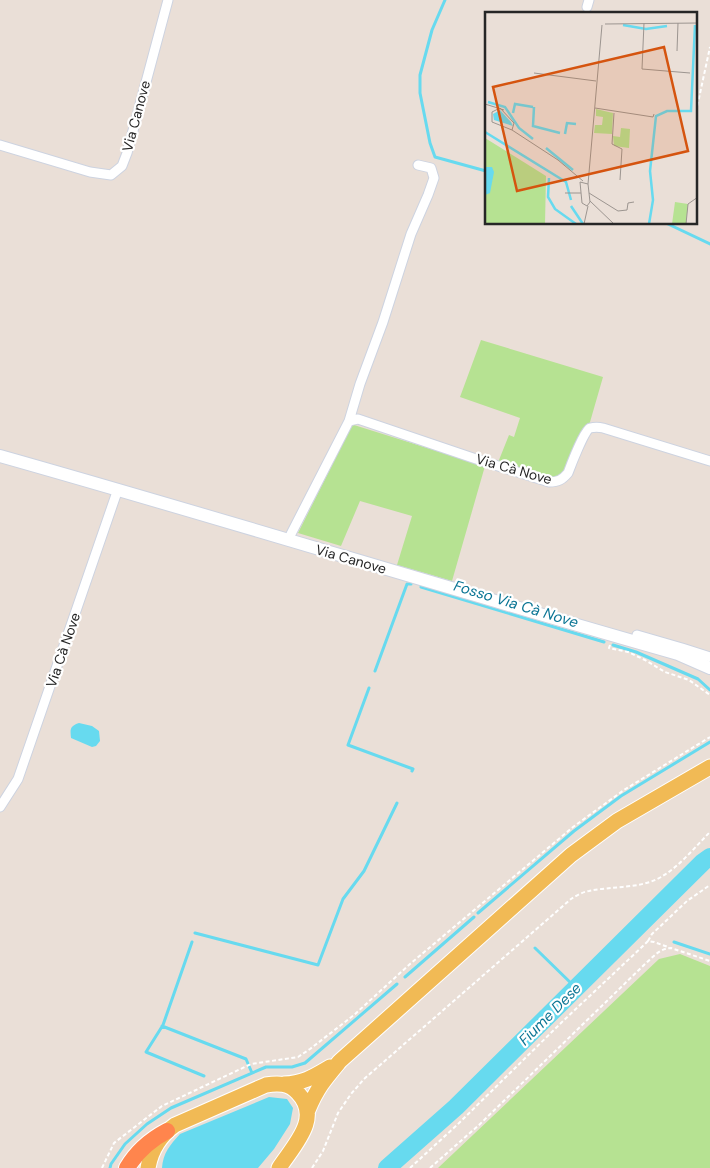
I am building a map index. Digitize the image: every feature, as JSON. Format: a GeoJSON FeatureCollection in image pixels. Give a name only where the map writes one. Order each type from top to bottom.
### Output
{"type":"FeatureCollection","features":[{"type":"Feature","properties":{"kind":"highway"},"geometry":{"type":"LineString","coordinates":[[127,1168],[144,1146],[167,1131]]}},
{"type":"Feature","properties":{"kind":"main road"},"geometry":{"type":"LineString","coordinates":[[308,1110],[321,1083],[340,1061],[571,855],[617,821],[710,767]]}},
{"type":"Feature","properties":{"kind":"main road"},"geometry":{"type":"LineString","coordinates":[[148,1168],[155,1148],[167,1131],[182,1121],[266,1085],[296,1083],[310,1079],[340,1061]]}},
{"type":"Feature","properties":{"kind":"main road"},"geometry":{"type":"LineString","coordinates":[[279,1168],[304,1129],[308,1116],[305,1102],[297,1091],[284,1084]]}},
{"type":"Feature","properties":{"kind":"street","name":"Via Canove"},"geometry":{"type":"LineString","coordinates":[[0,145],[90,172],[111,175],[122,166],[168,0]]}},
{"type":"Feature","properties":{"kind":"street"},"geometry":{"type":"LineString","coordinates":[[289,541],[349,421],[411,234],[434,178],[431,168],[418,165]]}},
{"type":"Feature","properties":{"kind":"street","name":"Via Cà Nove"},"geometry":{"type":"LineString","coordinates":[[349,421],[358,419],[549,482],[558,482],[568,473],[584,436],[591,428],[603,428],[710,461]]}},
{"type":"Feature","properties":{"kind":"street","name":"Via Canove"},"geometry":{"type":"LineString","coordinates":[[0,456],[678,654],[708,665]]}},
{"type":"Feature","properties":{"kind":"street","name":"Via Cà Nove"},"geometry":{"type":"LineString","coordinates":[[0,806],[18,779],[118,489]]}},
{"type":"Feature","properties":{"kind":"street","name":"Via Canove"},"geometry":{"type":"LineString","coordinates":[[637,635],[682,648],[708,665]]}},
{"type":"Feature","properties":{"kind":"path"},"geometry":{"type":"LineString","coordinates":[[698,103],[710,47]]}},
{"type":"Feature","properties":{"kind":"path"},"geometry":{"type":"LineString","coordinates":[[612,635],[609,648],[628,652],[665,672],[689,680],[710,695]]}},
{"type":"Feature","properties":{"kind":"path"},"geometry":{"type":"LineString","coordinates":[[102,1168],[114,1143],[162,1106],[251,1064],[298,1057],[310,1049],[354,1014],[410,964],[573,827],[624,790],[710,737]]}},
{"type":"Feature","properties":{"kind":"path"},"geometry":{"type":"LineString","coordinates":[[312,1168],[323,1151],[338,1113],[364,1079],[571,899],[586,891],[628,886],[660,878],[677,865],[710,832]]}},
{"type":"Feature","properties":{"kind":"path"},"geometry":{"type":"LineString","coordinates":[[410,1168],[648,942],[652,934],[687,901],[710,885]]}},
{"type":"Feature","properties":{"kind":"path"},"geometry":{"type":"LineString","coordinates":[[648,942],[654,942],[710,961]]}},
{"type":"Feature","properties":{"kind":"path"},"geometry":{"type":"LineString","coordinates":[[430,1168],[479,1125],[645,964],[664,948],[671,948]]}},
{"type":"Feature","properties":{"kind":"green space"},"geometry":{"type":"Polygon","coordinates":[[[481,340],[603,377],[588,429],[558,482],[497,465],[509,435],[514,437],[520,418],[460,397],[481,340]]]}},
{"type":"Feature","properties":{"kind":"green space"},"geometry":{"type":"Polygon","coordinates":[[[354,425],[485,466],[452,581],[397,565],[412,516],[360,501],[341,546],[298,533],[351,427],[354,425]]]}},
{"type":"Feature","properties":{"kind":"green space"},"geometry":{"type":"Polygon","coordinates":[[[680,954],[710,966],[710,1168],[438,1168],[659,959],[680,954]]]}},
{"type":"Feature","properties":{"kind":"water"},"geometry":{"type":"Polygon","coordinates":[[[79,723],[92,726],[99,731],[100,741],[96,746],[92,747],[71,738],[71,728],[79,723]]]}},
{"type":"Feature","properties":{"kind":"water"},"geometry":{"type":"Polygon","coordinates":[[[269,1097],[287,1099],[293,1108],[290,1124],[274,1149],[258,1168],[162,1168],[168,1150],[180,1134],[269,1097]]]}},
{"type":"Feature","properties":{"kind":"waterway"},"geometry":{"type":"LineString","coordinates":[[445,0],[432,30],[420,75],[420,93],[430,143],[435,157],[485,171]]}},
{"type":"Feature","properties":{"kind":"waterway"},"geometry":{"type":"LineString","coordinates":[[670,225],[710,244]]}},
{"type":"Feature","properties":{"kind":"waterway","name":"Fosso Via Cà Nove"},"geometry":{"type":"LineString","coordinates":[[375,671],[407,584],[411,584]]}},
{"type":"Feature","properties":{"kind":"waterway","name":"Fosso Via Cà Nove"},"geometry":{"type":"LineString","coordinates":[[421,587],[604,642]]}},
{"type":"Feature","properties":{"kind":"waterway","name":"Fosso Via Cà Nove"},"geometry":{"type":"LineString","coordinates":[[613,645],[636,652],[698,679],[710,690]]}},
{"type":"Feature","properties":{"kind":"waterway","name":"Fosso Via Cà Nove"},"geometry":{"type":"LineString","coordinates":[[369,688],[348,745],[413,769],[412,771]]}},
{"type":"Feature","properties":{"kind":"waterway"},"geometry":{"type":"LineString","coordinates":[[478,913],[574,831],[621,796],[710,742]]}},
{"type":"Feature","properties":{"kind":"waterway","name":"Fosso Via Cà Nove"},"geometry":{"type":"LineString","coordinates":[[195,933],[318,965],[343,899],[364,871],[397,803]]}},
{"type":"Feature","properties":{"kind":"waterway","name":"Fiume Dese"},"geometry":{"type":"LineString","coordinates":[[387,1168],[456,1107],[710,857]]}},
{"type":"Feature","properties":{"kind":"waterway"},"geometry":{"type":"LineString","coordinates":[[405,977],[474,917]]}},
{"type":"Feature","properties":{"kind":"waterway","name":"Fosso Via Cà Nove"},"geometry":{"type":"LineString","coordinates":[[192,942],[163,1025],[146,1052],[204,1076]]}},
{"type":"Feature","properties":{"kind":"waterway"},"geometry":{"type":"LineString","coordinates":[[674,942],[710,954]]}},
{"type":"Feature","properties":{"kind":"waterway"},"geometry":{"type":"LineString","coordinates":[[535,948],[576,988]]}},
{"type":"Feature","properties":{"kind":"waterway"},"geometry":{"type":"LineString","coordinates":[[110,1168],[125,1144],[147,1124],[171,1108],[266,1067],[292,1067],[305,1063],[397,984]]}},
{"type":"Feature","properties":{"kind":"waterway"},"geometry":{"type":"LineString","coordinates":[[162,1026],[246,1059],[252,1073]]}}]}
